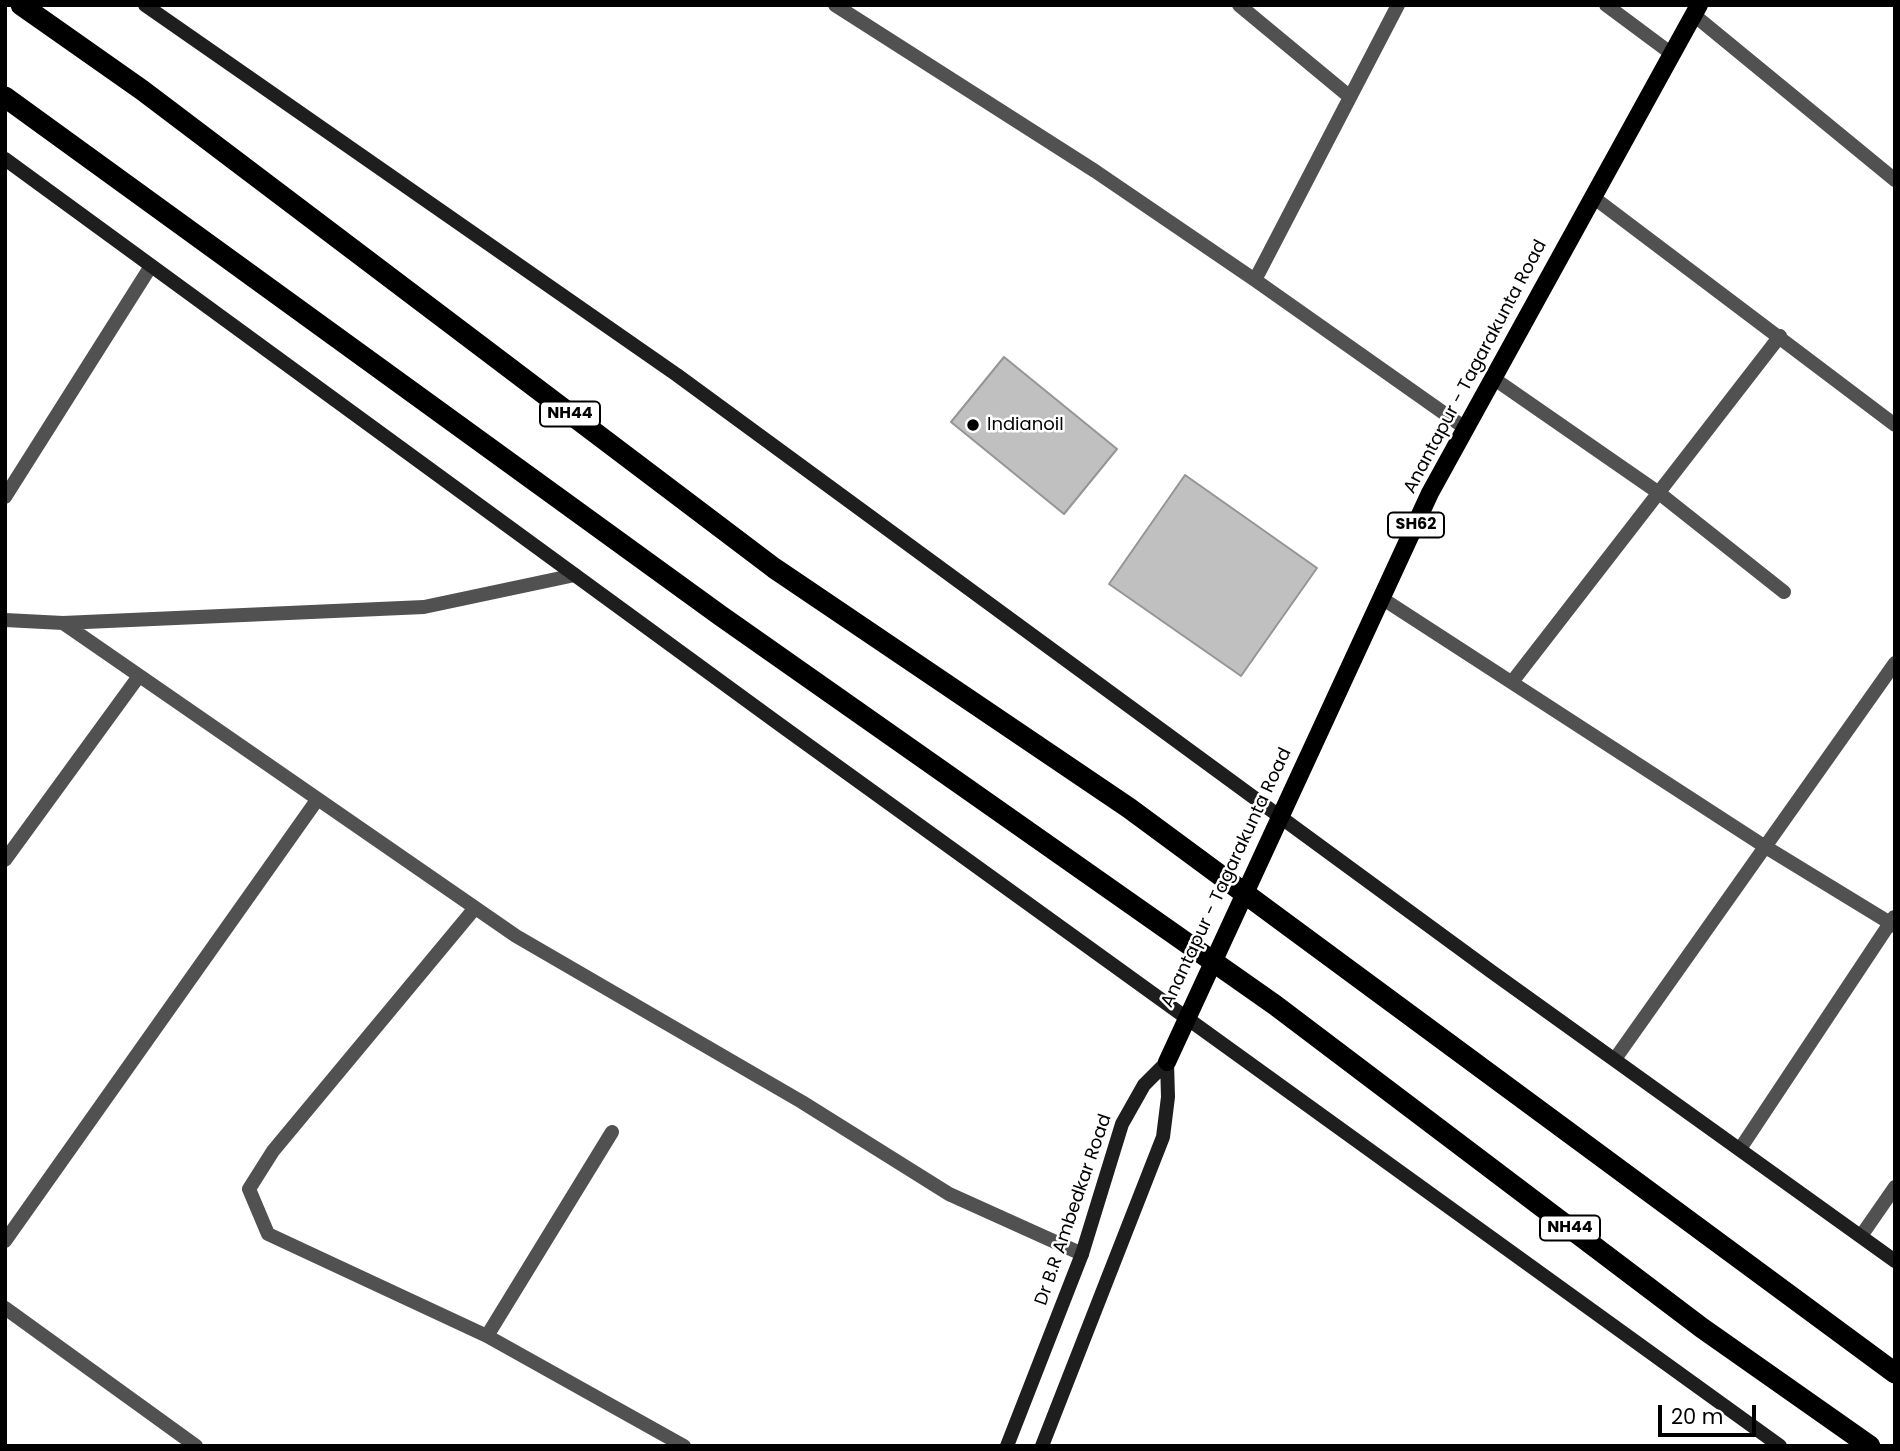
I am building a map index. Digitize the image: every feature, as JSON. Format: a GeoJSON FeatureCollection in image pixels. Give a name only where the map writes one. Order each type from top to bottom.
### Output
{"type":"FeatureCollection","features":[{"type":"Feature","properties":{"kind":"highway","name":"NH44"},"geometry":{"type":"LineString","coordinates":[[21,5],[142,90],[774,568],[1129,808],[1321,947],[1895,1373]]}},
{"type":"Feature","properties":{"kind":"highway","name":"NH44"},"geometry":{"type":"LineString","coordinates":[[5,97],[720,616],[1083,873],[1275,1005],[1703,1328],[1870,1446]]}},
{"type":"Feature","properties":{"kind":"main road","name":"Anantapur - Tagarakunta Road"},"geometry":{"type":"LineString","coordinates":[[1167,1062],[1186,1015],[1383,599],[1430,493],[1697,10]]}},
{"type":"Feature","properties":{"kind":"street"},"geometry":{"type":"LineString","coordinates":[[145,5],[677,375],[1895,1261]]}},
{"type":"Feature","properties":{"kind":"street"},"geometry":{"type":"LineString","coordinates":[[835,5],[1095,172],[1255,280],[1465,428]]}},
{"type":"Feature","properties":{"kind":"street"},"geometry":{"type":"LineString","coordinates":[[1240,5],[1350,97]]}},
{"type":"Feature","properties":{"kind":"street"},"geometry":{"type":"LineString","coordinates":[[1255,280],[1398,5]]}},
{"type":"Feature","properties":{"kind":"street"},"geometry":{"type":"LineString","coordinates":[[1606,5],[1672,54]]}},
{"type":"Feature","properties":{"kind":"street"},"geometry":{"type":"LineString","coordinates":[[1697,10],[1895,180]]}},
{"type":"Feature","properties":{"kind":"street"},"geometry":{"type":"LineString","coordinates":[[5,159],[575,575],[1780,1446]]}},
{"type":"Feature","properties":{"kind":"street"},"geometry":{"type":"LineString","coordinates":[[1593,197],[1895,425]]}},
{"type":"Feature","properties":{"kind":"street"},"geometry":{"type":"LineString","coordinates":[[5,497],[151,266]]}},
{"type":"Feature","properties":{"kind":"street"},"geometry":{"type":"LineString","coordinates":[[1512,682],[1780,336]]}},
{"type":"Feature","properties":{"kind":"street"},"geometry":{"type":"LineString","coordinates":[[1493,378],[1659,493],[1784,592]]}},
{"type":"Feature","properties":{"kind":"street"},"geometry":{"type":"LineString","coordinates":[[5,620],[63,623],[424,607],[575,575]]}},
{"type":"Feature","properties":{"kind":"street"},"geometry":{"type":"LineString","coordinates":[[1383,599],[1764,846],[1893,922],[1740,1149]]}},
{"type":"Feature","properties":{"kind":"street"},"geometry":{"type":"LineString","coordinates":[[63,623],[516,936],[802,1102],[949,1194],[1082,1254]]}},
{"type":"Feature","properties":{"kind":"street"},"geometry":{"type":"LineString","coordinates":[[1615,1059],[1895,663]]}},
{"type":"Feature","properties":{"kind":"street"},"geometry":{"type":"LineString","coordinates":[[5,860],[139,676]]}},
{"type":"Feature","properties":{"kind":"street"},"geometry":{"type":"LineString","coordinates":[[5,1241],[317,800]]}},
{"type":"Feature","properties":{"kind":"street"},"geometry":{"type":"LineString","coordinates":[[475,908],[273,1151],[249,1189],[268,1234],[487,1336],[684,1446]]}},
{"type":"Feature","properties":{"kind":"street"},"geometry":{"type":"LineString","coordinates":[[1042,1446],[1163,1137],[1168,1097],[1167,1062]]}},
{"type":"Feature","properties":{"kind":"street","name":"Dr B.R Ambedkar Road"},"geometry":{"type":"LineString","coordinates":[[1007,1446],[1082,1254],[1122,1124],[1144,1085],[1167,1062]]}},
{"type":"Feature","properties":{"kind":"street"},"geometry":{"type":"LineString","coordinates":[[487,1336],[612,1132]]}},
{"type":"Feature","properties":{"kind":"street"},"geometry":{"type":"LineString","coordinates":[[1861,1236],[1895,1187]]}},
{"type":"Feature","properties":{"kind":"street"},"geometry":{"type":"LineString","coordinates":[[5,1308],[196,1446]]}},
{"type":"Feature","properties":{"kind":"building"},"geometry":{"type":"Polygon","coordinates":[[[1004,357],[1117,449],[1064,514],[951,422],[1004,357]]]}},
{"type":"Feature","properties":{"kind":"building"},"geometry":{"type":"Polygon","coordinates":[[[1185,475],[1317,568],[1241,676],[1109,584],[1185,475]]]}},
{"type":"Feature","properties":{"kind":"place","name":"Indianoil"},"geometry":{"type":"Point","coordinates":[973,425]}}]}
